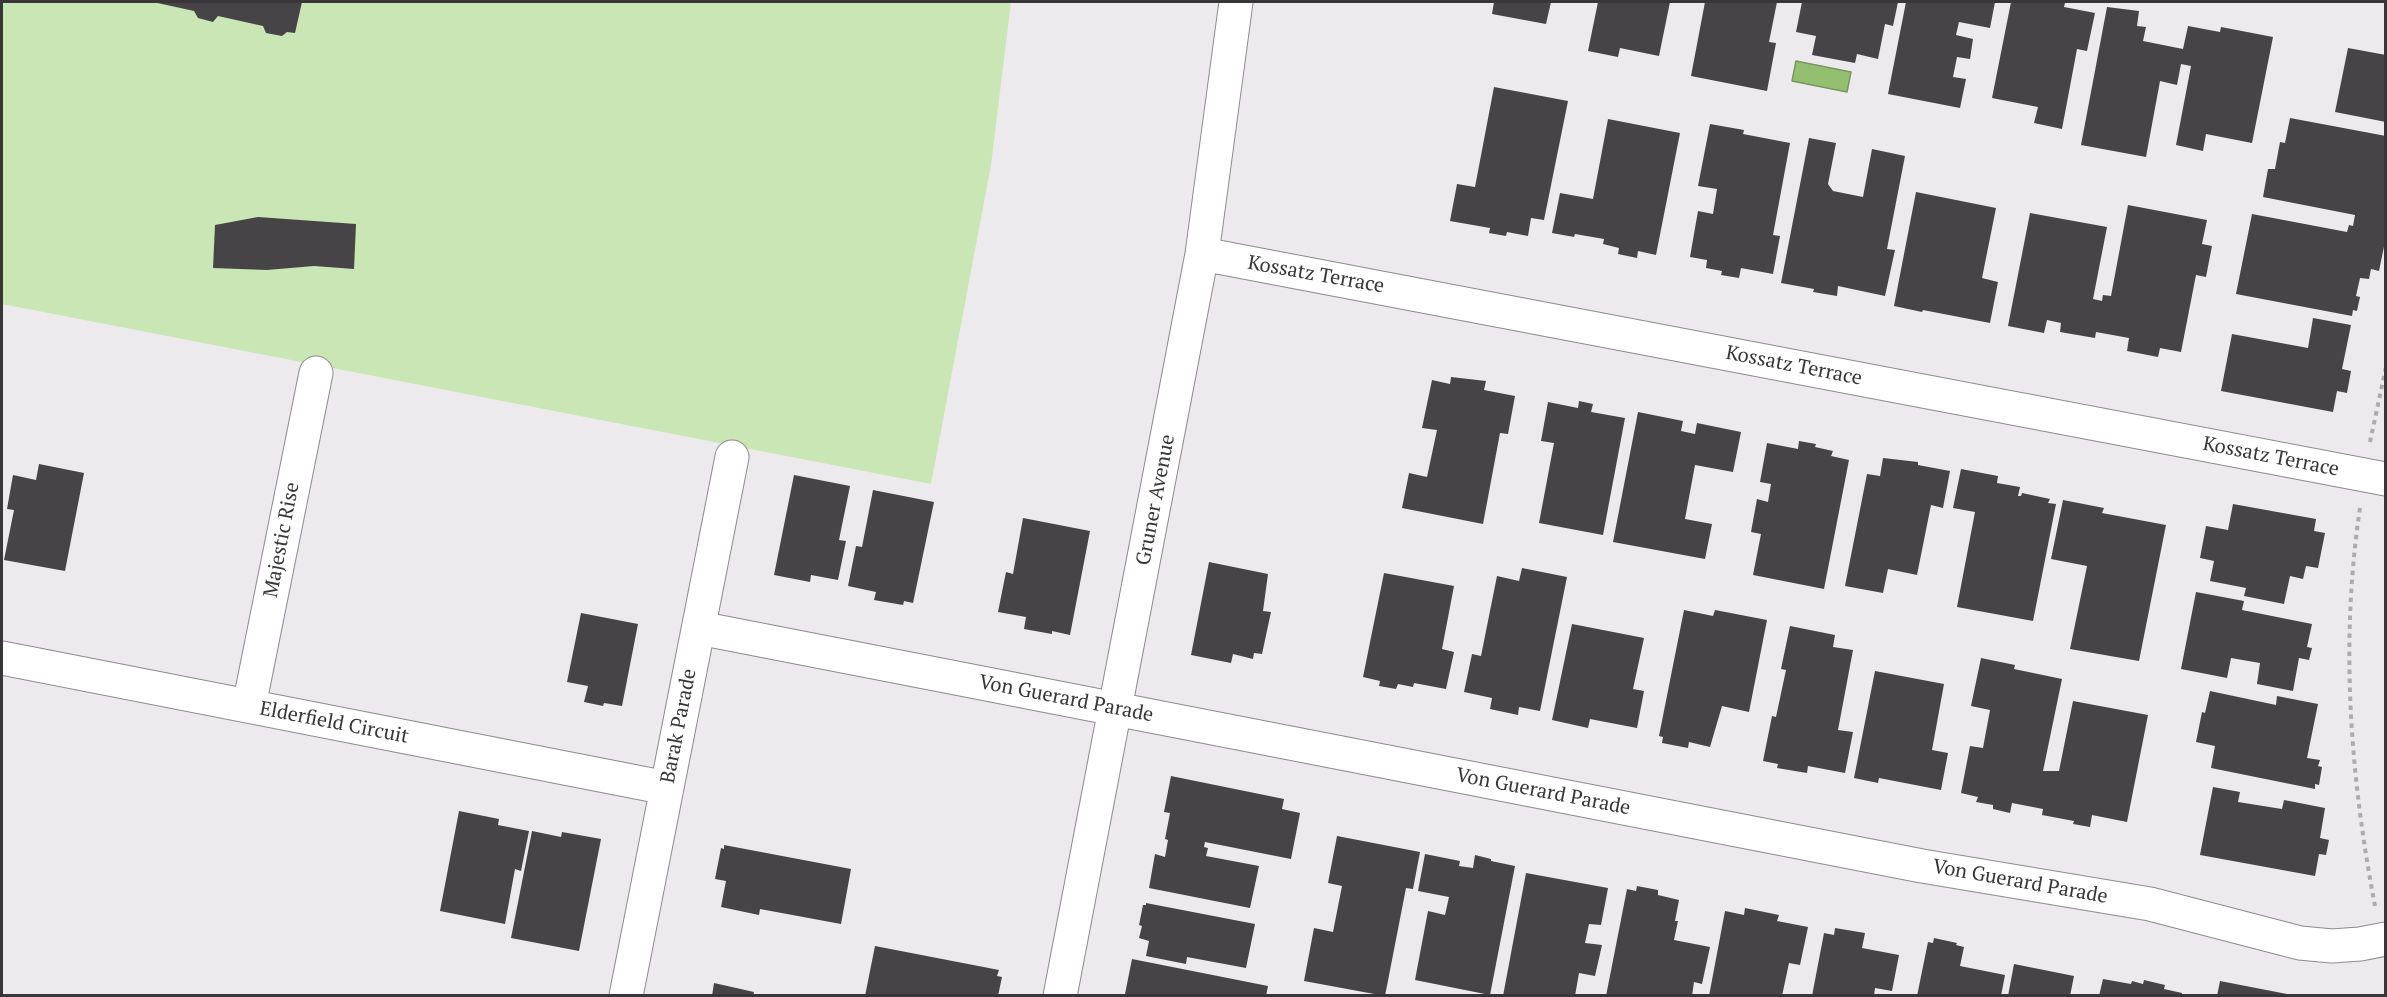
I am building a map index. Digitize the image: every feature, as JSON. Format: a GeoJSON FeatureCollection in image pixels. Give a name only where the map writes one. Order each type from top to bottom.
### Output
{"type":"FeatureCollection","features":[{"type":"Feature","properties":{"kind":"street","name":"Gruner Avenue"},"geometry":{"type":"LineString","coordinates":[[1060,996],[1202,254],[1236,2]]}},
{"type":"Feature","properties":{"kind":"street","name":"Kossatz Terrace"},"geometry":{"type":"LineString","coordinates":[[1202,254],[2375,477]]}},
{"type":"Feature","properties":{"kind":"street","name":"Majestic Rise"},"geometry":{"type":"LineString","coordinates":[[249,706],[316,373]]}},
{"type":"Feature","properties":{"kind":"street","name":"Barak Parade"},"geometry":{"type":"LineString","coordinates":[[626,996],[732,457]]}},
{"type":"Feature","properties":{"kind":"street","name":"Von Guerard Parade"},"geometry":{"type":"LineString","coordinates":[[699,628],[1922,866],[2150,904],[2300,943],[2332,946],[2383,939]]}},
{"type":"Feature","properties":{"kind":"street","name":"Elderfield Circuit"},"geometry":{"type":"LineString","coordinates":[[2,658],[667,788]]}},
{"type":"Feature","properties":{"kind":"path"},"geometry":{"type":"LineString","coordinates":[[2383,939],[2361,833],[2351,732],[2349,662],[2355,543],[2375,477],[2372,429],[2385,367]]}},
{"type":"Feature","properties":{"kind":"shaded area"},"geometry":{"type":"Polygon","coordinates":[[[2,2],[1011,2],[991,165],[931,484],[2,304],[2,2]]]}},
{"type":"Feature","properties":{"kind":"shaded area"},"geometry":{"type":"Polygon","coordinates":[[[1796,61],[1851,72],[1847,92],[1792,81],[1796,61]]]}},
{"type":"Feature","properties":{"kind":"building"},"geometry":{"type":"Polygon","coordinates":[[[153,2],[302,2],[295,33],[287,32],[282,36],[266,33],[263,26],[218,16],[213,22],[198,18],[194,11],[153,2]]]}},
{"type":"Feature","properties":{"kind":"building"},"geometry":{"type":"Polygon","coordinates":[[[1494,2],[1551,2],[1546,24],[1492,14],[1494,2]]]}},
{"type":"Feature","properties":{"kind":"building"},"geometry":{"type":"Polygon","coordinates":[[[1598,2],[1670,2],[1659,56],[1620,48],[1618,57],[1588,51],[1598,2]]]}},
{"type":"Feature","properties":{"kind":"building"},"geometry":{"type":"Polygon","coordinates":[[[1705,2],[1777,2],[1769,42],[1776,43],[1767,91],[1691,76],[1705,2]]]}},
{"type":"Feature","properties":{"kind":"building"},"geometry":{"type":"Polygon","coordinates":[[[1802,2],[1898,2],[1893,26],[1885,24],[1878,59],[1857,54],[1855,63],[1812,55],[1816,36],[1796,32],[1802,2]]]}},
{"type":"Feature","properties":{"kind":"building"},"geometry":{"type":"Polygon","coordinates":[[[1906,2],[1995,2],[1990,28],[1959,22],[1956,35],[1973,39],[1970,59],[1957,57],[1953,77],[1966,79],[1960,108],[1888,94],[1906,2]]]}},
{"type":"Feature","properties":{"kind":"building"},"geometry":{"type":"Polygon","coordinates":[[[2011,2],[2060,2],[2065,3],[2064,7],[2095,13],[2087,51],[2077,49],[2062,129],[2034,123],[2038,107],[1992,98],[2011,2]]]}},
{"type":"Feature","properties":{"kind":"building"},"geometry":{"type":"Polygon","coordinates":[[[2107,7],[2139,11],[2137,26],[2146,27],[2143,41],[2183,49],[2188,26],[2220,32],[2221,27],[2273,37],[2252,143],[2206,134],[2203,151],[2176,145],[2191,66],[2181,64],[2177,85],[2160,81],[2146,157],[2081,145],[2107,7]]]}},
{"type":"Feature","properties":{"kind":"building"},"geometry":{"type":"Polygon","coordinates":[[[2348,48],[2386,55],[2386,122],[2335,112],[2348,48]]]}},
{"type":"Feature","properties":{"kind":"building"},"geometry":{"type":"Polygon","coordinates":[[[1494,87],[1568,101],[1544,220],[1531,218],[1528,236],[1507,232],[1506,236],[1489,233],[1490,228],[1450,221],[1457,184],[1475,187],[1494,87]]]}},
{"type":"Feature","properties":{"kind":"building"},"geometry":{"type":"Polygon","coordinates":[[[2290,118],[2386,136],[2386,237],[2379,271],[2371,269],[2369,279],[2360,278],[2356,296],[2360,297],[2357,311],[2353,310],[2352,316],[2236,294],[2252,214],[2347,232],[2349,225],[2353,226],[2355,215],[2263,197],[2268,169],[2275,169],[2280,142],[2285,143],[2290,118]]]}},
{"type":"Feature","properties":{"kind":"building"},"geometry":{"type":"Polygon","coordinates":[[[1608,119],[1680,133],[1656,255],[1638,251],[1637,258],[1618,254],[1619,248],[1603,244],[1604,239],[1552,233],[1560,193],[1593,199],[1608,119]]]}},
{"type":"Feature","properties":{"kind":"building"},"geometry":{"type":"Polygon","coordinates":[[[1710,124],[1744,130],[1743,134],[1790,143],[1773,235],[1780,236],[1773,274],[1741,268],[1739,278],[1721,275],[1722,271],[1706,268],[1707,260],[1690,257],[1698,211],[1713,214],[1717,189],[1698,186],[1710,124]]]}},
{"type":"Feature","properties":{"kind":"building"},"geometry":{"type":"Polygon","coordinates":[[[1809,138],[1836,143],[1828,184],[1833,191],[1863,197],[1872,149],[1905,156],[1887,249],[1895,250],[1885,296],[1838,286],[1837,296],[1781,283],[1809,138]]]}},
{"type":"Feature","properties":{"kind":"building"},"geometry":{"type":"Polygon","coordinates":[[[1916,192],[1996,208],[1982,278],[1998,282],[1990,323],[1894,306],[1916,192]]]}},
{"type":"Feature","properties":{"kind":"building"},"geometry":{"type":"Polygon","coordinates":[[[2128,205],[2207,220],[2202,244],[2212,246],[2206,277],[2196,275],[2181,352],[2160,348],[2158,357],[2127,351],[2129,338],[2096,332],[2095,338],[2060,332],[2061,323],[2047,320],[2044,333],[2008,326],[2030,213],[2107,227],[2093,299],[2102,301],[2103,295],[2111,296],[2128,205]]]}},
{"type":"Feature","properties":{"kind":"building"},"geometry":{"type":"Polygon","coordinates":[[[258,217],[356,224],[354,269],[314,266],[267,270],[213,268],[215,225],[258,217]]]}},
{"type":"Feature","properties":{"kind":"building"},"geometry":{"type":"Polygon","coordinates":[[[2313,318],[2351,325],[2342,369],[2351,371],[2347,393],[2337,391],[2333,412],[2221,391],[2232,334],[2308,348],[2313,318]]]}},
{"type":"Feature","properties":{"kind":"building"},"geometry":{"type":"Polygon","coordinates":[[[1451,377],[1486,381],[1484,390],[1515,396],[1508,434],[1500,433],[1483,524],[1402,508],[1409,473],[1427,477],[1437,430],[1422,428],[1432,380],[1450,384],[1451,377]]]}},
{"type":"Feature","properties":{"kind":"building"},"geometry":{"type":"Polygon","coordinates":[[[1579,401],[1593,404],[1591,412],[1625,418],[1603,535],[1539,523],[1554,443],[1541,441],[1548,402],[1578,408],[1579,401]]]}},
{"type":"Feature","properties":{"kind":"building"},"geometry":{"type":"Polygon","coordinates":[[[1638,412],[1683,421],[1681,431],[1695,434],[1697,423],[1741,432],[1733,472],[1695,465],[1685,519],[1712,524],[1705,559],[1613,542],[1638,412]]]}},
{"type":"Feature","properties":{"kind":"building"},"geometry":{"type":"Polygon","coordinates":[[[1799,441],[1816,444],[1815,447],[1833,451],[1831,456],[1849,460],[1824,589],[1753,575],[1761,534],[1751,532],[1757,499],[1768,502],[1771,484],[1760,482],[1767,443],[1798,449],[1799,441]]]}},
{"type":"Feature","properties":{"kind":"building"},"geometry":{"type":"Polygon","coordinates":[[[1883,458],[1918,462],[1918,465],[1950,471],[1943,508],[1931,505],[1917,575],[1888,569],[1883,593],[1845,586],[1867,474],[1880,476],[1883,458]]]}},
{"type":"Feature","properties":{"kind":"building"},"geometry":{"type":"Polygon","coordinates":[[[39,464],[84,473],[65,571],[4,560],[14,510],[7,509],[13,475],[36,480],[39,464]]]}},
{"type":"Feature","properties":{"kind":"building"},"geometry":{"type":"Polygon","coordinates":[[[1961,469],[1998,476],[1997,483],[2020,487],[2018,496],[2022,493],[2050,499],[2048,503],[2056,504],[2033,621],[1957,607],[1975,512],[1953,508],[1961,469]]]}},
{"type":"Feature","properties":{"kind":"building"},"geometry":{"type":"Polygon","coordinates":[[[794,475],[850,486],[839,540],[846,541],[838,580],[811,575],[810,582],[774,575],[794,475]]]}},
{"type":"Feature","properties":{"kind":"building"},"geometry":{"type":"Polygon","coordinates":[[[873,490],[934,502],[913,603],[904,601],[903,605],[874,600],[876,592],[848,586],[856,546],[862,547],[873,490]]]}},
{"type":"Feature","properties":{"kind":"building"},"geometry":{"type":"Polygon","coordinates":[[[2063,500],[2104,508],[2102,513],[2166,525],[2139,661],[2070,649],[2087,566],[2051,559],[2063,500]]]}},
{"type":"Feature","properties":{"kind":"building"},"geometry":{"type":"Polygon","coordinates":[[[2233,504],[2316,519],[2314,531],[2325,533],[2318,568],[2306,566],[2303,579],[2290,576],[2284,604],[2244,596],[2246,588],[2210,581],[2214,561],[2200,558],[2206,526],[2228,530],[2233,504]]]}},
{"type":"Feature","properties":{"kind":"building"},"geometry":{"type":"Polygon","coordinates":[[[1023,518],[1090,531],[1070,635],[1024,629],[1026,617],[998,612],[1006,572],[1013,574],[1023,518]]]}},
{"type":"Feature","properties":{"kind":"building"},"geometry":{"type":"Polygon","coordinates":[[[1209,562],[1268,574],[1263,611],[1271,612],[1262,654],[1254,653],[1253,659],[1233,654],[1231,663],[1191,655],[1209,562]]]}},
{"type":"Feature","properties":{"kind":"building"},"geometry":{"type":"Polygon","coordinates":[[[1522,568],[1567,577],[1540,711],[1519,707],[1518,715],[1490,709],[1492,698],[1464,692],[1472,654],[1481,656],[1497,576],[1519,581],[1522,568]]]}},
{"type":"Feature","properties":{"kind":"building"},"geometry":{"type":"Polygon","coordinates":[[[1384,573],[1454,586],[1442,649],[1454,652],[1446,689],[1414,683],[1413,687],[1398,684],[1396,689],[1379,686],[1380,681],[1363,677],[1384,573]]]}},
{"type":"Feature","properties":{"kind":"building"},"geometry":{"type":"Polygon","coordinates":[[[2196,592],[2244,601],[2242,610],[2312,624],[2307,647],[2312,648],[2309,660],[2299,658],[2293,691],[2257,684],[2260,663],[2231,658],[2227,678],[2181,669],[2196,592]]]}},
{"type":"Feature","properties":{"kind":"building"},"geometry":{"type":"Polygon","coordinates":[[[1684,610],[1713,616],[1715,610],[1767,620],[1749,712],[1722,706],[1710,747],[1689,742],[1688,748],[1662,743],[1663,737],[1659,736],[1684,610]]]}},
{"type":"Feature","properties":{"kind":"building"},"geometry":{"type":"Polygon","coordinates":[[[581,613],[638,624],[622,706],[604,703],[603,706],[584,702],[588,686],[567,682],[581,613]]]}},
{"type":"Feature","properties":{"kind":"building"},"geometry":{"type":"Polygon","coordinates":[[[1572,624],[1644,638],[1633,689],[1644,691],[1637,728],[1590,719],[1588,728],[1552,720],[1572,624]]]}},
{"type":"Feature","properties":{"kind":"building"},"geometry":{"type":"Polygon","coordinates":[[[1790,626],[1835,635],[1833,647],[1853,650],[1838,730],[1853,732],[1845,773],[1808,766],[1807,773],[1777,768],[1778,764],[1763,761],[1772,716],[1776,717],[1786,670],[1781,669],[1790,626]]]}},
{"type":"Feature","properties":{"kind":"building"},"geometry":{"type":"Polygon","coordinates":[[[1981,658],[2015,665],[2014,669],[2062,679],[2043,771],[2059,771],[2073,701],[2148,715],[2127,822],[2092,815],[2090,827],[2073,824],[2074,821],[2042,815],[2043,809],[2012,803],[2010,813],[1993,809],[1993,805],[1976,802],[1978,797],[1961,793],[1970,746],[1983,748],[1990,710],[1971,706],[1981,658]]]}},
{"type":"Feature","properties":{"kind":"building"},"geometry":{"type":"Polygon","coordinates":[[[1875,671],[1944,684],[1932,750],[1948,753],[1941,790],[1879,778],[1878,783],[1854,778],[1875,671]]]}},
{"type":"Feature","properties":{"kind":"building"},"geometry":{"type":"Polygon","coordinates":[[[2210,691],[2276,705],[2277,696],[2318,704],[2307,758],[2320,760],[2318,766],[2322,767],[2319,785],[2315,784],[2315,789],[2211,768],[2215,746],[2196,742],[2202,712],[2205,713],[2210,691]]]}},
{"type":"Feature","properties":{"kind":"building"},"geometry":{"type":"Polygon","coordinates":[[[1171,776],[1284,799],[1282,809],[1300,813],[1291,859],[1205,842],[1204,847],[1208,848],[1206,856],[1259,866],[1250,908],[1149,888],[1155,854],[1165,857],[1168,840],[1165,839],[1170,813],[1164,812],[1171,776]]]}},
{"type":"Feature","properties":{"kind":"building"},"geometry":{"type":"Polygon","coordinates":[[[2213,787],[2240,792],[2238,802],[2282,809],[2284,800],[2325,808],[2320,838],[2329,840],[2326,855],[2319,854],[2315,876],[2200,855],[2213,787]]]}},
{"type":"Feature","properties":{"kind":"building"},"geometry":{"type":"Polygon","coordinates":[[[459,811],[499,819],[498,825],[529,831],[521,871],[515,869],[505,924],[440,911],[459,811]]]}},
{"type":"Feature","properties":{"kind":"building"},"geometry":{"type":"Polygon","coordinates":[[[532,831],[561,837],[562,832],[601,839],[579,951],[511,938],[532,831]]]}},
{"type":"Feature","properties":{"kind":"building"},"geometry":{"type":"Polygon","coordinates":[[[1337,836],[1420,852],[1413,889],[1406,888],[1385,996],[1304,981],[1314,928],[1333,932],[1342,886],[1328,883],[1337,836]]]}},
{"type":"Feature","properties":{"kind":"building"},"geometry":{"type":"Polygon","coordinates":[[[724,845],[851,869],[841,924],[760,909],[759,915],[721,907],[726,881],[715,879],[721,848],[724,849],[724,845]]]}},
{"type":"Feature","properties":{"kind":"building"},"geometry":{"type":"Polygon","coordinates":[[[1425,854],[1460,861],[1459,866],[1473,868],[1475,855],[1515,866],[1490,995],[1415,980],[1428,911],[1445,915],[1449,897],[1418,891],[1425,854]]]}},
{"type":"Feature","properties":{"kind":"building"},"geometry":{"type":"Polygon","coordinates":[[[1526,873],[1608,888],[1601,925],[1589,924],[1585,943],[1602,945],[1595,976],[1579,973],[1575,996],[1503,996],[1526,873]]]}},
{"type":"Feature","properties":{"kind":"building"},"geometry":{"type":"Polygon","coordinates":[[[1637,886],[1658,890],[1658,895],[1679,900],[1674,940],[1710,947],[1702,984],[1694,982],[1692,996],[1606,996],[1627,889],[1636,891],[1637,886]]]}},
{"type":"Feature","properties":{"kind":"building"},"geometry":{"type":"Polygon","coordinates":[[[1146,903],[1255,924],[1246,968],[1187,957],[1186,964],[1146,956],[1149,941],[1139,938],[1142,926],[1139,925],[1143,905],[1146,903]]]}},
{"type":"Feature","properties":{"kind":"building"},"geometry":{"type":"Polygon","coordinates":[[[1745,908],[1779,915],[1777,921],[1808,927],[1800,965],[1789,963],[1782,996],[1709,996],[1725,911],[1744,915],[1745,908]]]}},
{"type":"Feature","properties":{"kind":"building"},"geometry":{"type":"Polygon","coordinates":[[[1835,928],[1865,933],[1862,948],[1899,955],[1892,991],[1875,988],[1874,996],[1812,996],[1824,933],[1834,935],[1835,928]]]}},
{"type":"Feature","properties":{"kind":"building"},"geometry":{"type":"Polygon","coordinates":[[[1934,938],[1957,943],[1956,945],[1964,947],[1960,966],[2005,975],[2001,996],[1917,996],[1928,942],[1933,943],[1934,938]]]}},
{"type":"Feature","properties":{"kind":"building"},"geometry":{"type":"Polygon","coordinates":[[[875,946],[999,970],[997,976],[1002,977],[998,996],[865,996],[875,946]]]}},
{"type":"Feature","properties":{"kind":"building"},"geometry":{"type":"Polygon","coordinates":[[[1132,959],[1268,986],[1266,996],[1125,994],[1132,959]]]}},
{"type":"Feature","properties":{"kind":"building"},"geometry":{"type":"Polygon","coordinates":[[[2014,964],[2074,976],[2070,996],[2008,996],[2014,964]]]}},
{"type":"Feature","properties":{"kind":"building"},"geometry":{"type":"Polygon","coordinates":[[[2103,979],[2131,984],[2132,981],[2143,984],[2144,980],[2165,985],[2164,989],[2182,993],[2182,996],[2099,996],[2103,979]]]}},
{"type":"Feature","properties":{"kind":"building"},"geometry":{"type":"Polygon","coordinates":[[[2220,981],[2287,994],[2287,996],[2217,996],[2220,981]]]}},
{"type":"Feature","properties":{"kind":"building"},"geometry":{"type":"Polygon","coordinates":[[[714,983],[754,992],[753,996],[712,996],[714,983]]]}}]}
